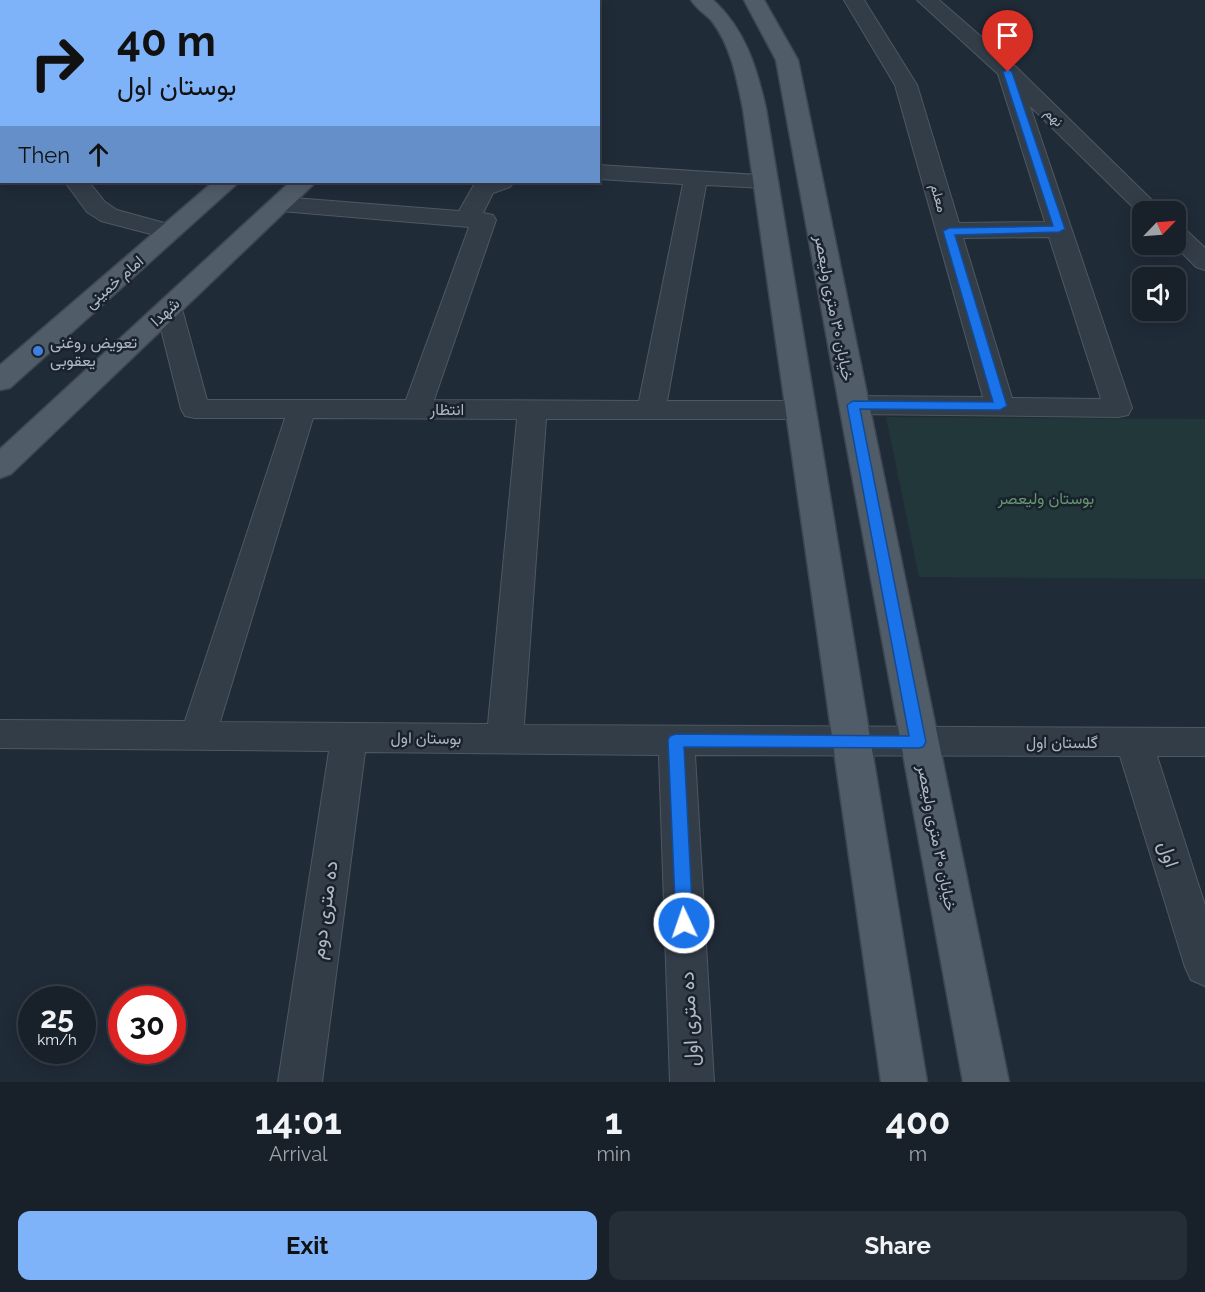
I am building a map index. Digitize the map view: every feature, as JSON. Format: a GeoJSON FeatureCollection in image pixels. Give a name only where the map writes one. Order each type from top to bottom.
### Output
{"type":"FeatureCollection","features":[{"type":"Feature","properties":{"kind":"main road"},"geometry":{"type":"LineString","coordinates":[[701,0],[724,24],[746,67],[766,181],[904,1082]]}},
{"type":"Feature","properties":{"kind":"main road","name":"خیابان ۳۰ متری ولیعصر"},"geometry":{"type":"LineString","coordinates":[[754,0],[787,60],[986,1082]]}},
{"type":"Feature","properties":{"kind":"main road","name":"امام خمینی"},"geometry":{"type":"LineString","coordinates":[[0,381],[226,183]]}},
{"type":"Feature","properties":{"kind":"main road","name":"شهدا"},"geometry":{"type":"LineString","coordinates":[[0,468],[303,183]]}},
{"type":"Feature","properties":{"kind":"street","name":"معلم"},"geometry":{"type":"LineString","coordinates":[[854,0],[906,85],[1000,406]]}},
{"type":"Feature","properties":{"kind":"street","name":"نهم"},"geometry":{"type":"LineString","coordinates":[[927,0],[1008,72],[1141,201]]}},
{"type":"Feature","properties":{"kind":"street"},"geometry":{"type":"LineString","coordinates":[[853,405],[1118,408],[1008,72]]}},
{"type":"Feature","properties":{"kind":"street"},"geometry":{"type":"LineString","coordinates":[[600,172],[766,181]]}},
{"type":"Feature","properties":{"kind":"street"},"geometry":{"type":"LineString","coordinates":[[651,410],[696,177]]}},
{"type":"Feature","properties":{"kind":"street"},"geometry":{"type":"LineString","coordinates":[[78,183],[96,207],[110,216],[132,220],[170,232]]}},
{"type":"Feature","properties":{"kind":"street"},"geometry":{"type":"LineString","coordinates":[[467,219],[483,188],[499,183]]}},
{"type":"Feature","properties":{"kind":"street"},"geometry":{"type":"LineString","coordinates":[[281,204],[484,220],[417,409]]}},
{"type":"Feature","properties":{"kind":"street"},"geometry":{"type":"LineString","coordinates":[[949,231],[1059,229]]}},
{"type":"Feature","properties":{"kind":"street"},"geometry":{"type":"LineString","coordinates":[[1186,244],[1205,262]]}},
{"type":"Feature","properties":{"kind":"street","name":"انتظار"},"geometry":{"type":"LineString","coordinates":[[169,309],[195,408],[801,410]]}},
{"type":"Feature","properties":{"kind":"street"},"geometry":{"type":"LineString","coordinates":[[198,736],[302,409]]}},
{"type":"Feature","properties":{"kind":"street"},"geometry":{"type":"LineString","coordinates":[[505,739],[532,410]]}},
{"type":"Feature","properties":{"kind":"street","name":"بوستان اول"},"geometry":{"type":"LineString","coordinates":[[0,734],[852,742]]}},
{"type":"Feature","properties":{"kind":"street","name":"ده متری دوم"},"geometry":{"type":"LineString","coordinates":[[300,1082],[349,737]]}},
{"type":"Feature","properties":{"kind":"street","name":"ده متری اول"},"geometry":{"type":"LineString","coordinates":[[676,740],[692,1082]]}},
{"type":"Feature","properties":{"kind":"street","name":"گلستان اول"},"geometry":{"type":"LineString","coordinates":[[852,742],[1205,742]]}},
{"type":"Feature","properties":{"kind":"street","name":"اول"},"geometry":{"type":"LineString","coordinates":[[1134,742],[1205,967]]}},
{"type":"Feature","properties":{"kind":"green space","name":"بوستان ولیعصر"},"geometry":{"type":"Polygon","coordinates":[[[886,417],[1205,419],[1205,579],[919,577],[886,417]]]}},
{"type":"Feature","properties":{"kind":"place","name":"تعویض روغنی یعقوبی"},"geometry":{"type":"Point","coordinates":[38,351]}},
{"type":"Feature","properties":{"kind":"route"},"geometry":{"type":"LineString","coordinates":[[684,923],[676,740],[918,742],[853,405],[1000,406],[949,231],[1059,229],[1008,72]]}}]}
